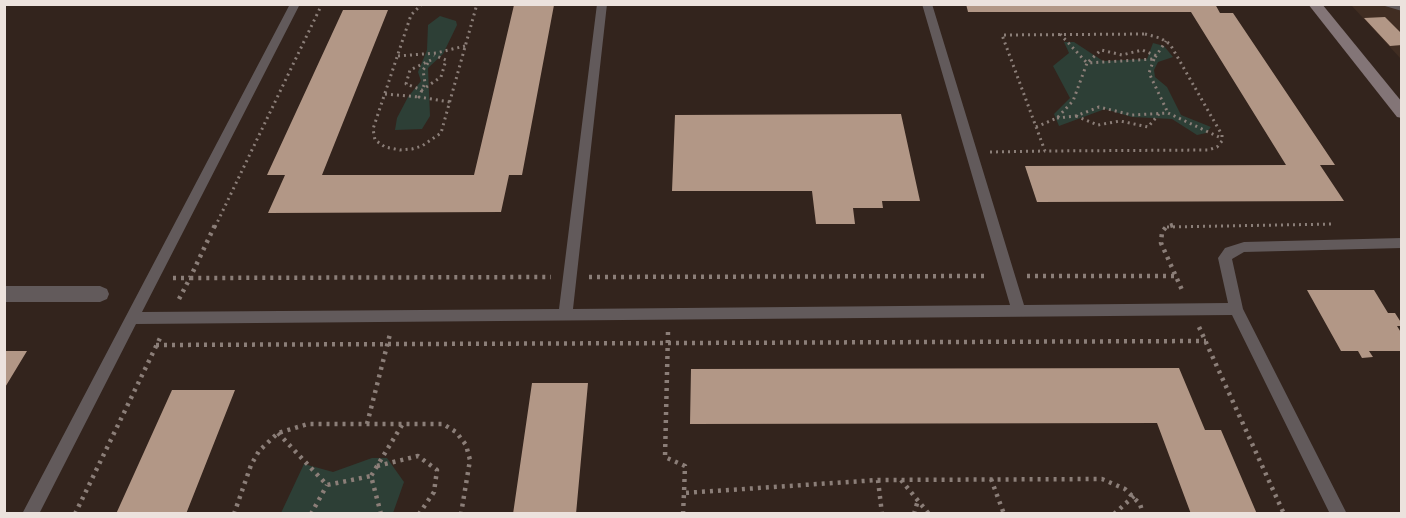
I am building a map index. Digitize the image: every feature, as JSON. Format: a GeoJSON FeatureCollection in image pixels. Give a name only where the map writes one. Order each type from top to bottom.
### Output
{"type":"FeatureCollection","features":[{"type":"Feature","properties":{"kind":"street"},"geometry":{"type":"LineString","coordinates":[[1314,4],[1401,113]]}},
{"type":"Feature","properties":{"kind":"street"},"geometry":{"type":"LineString","coordinates":[[4,294],[100,294]]}},
{"type":"Feature","properties":{"kind":"lane"},"geometry":{"type":"LineString","coordinates":[[30,513],[295,4]]}},
{"type":"Feature","properties":{"kind":"lane"},"geometry":{"type":"LineString","coordinates":[[565,315],[602,4]]}},
{"type":"Feature","properties":{"kind":"lane"},"geometry":{"type":"LineString","coordinates":[[927,4],[1019,311]]}},
{"type":"Feature","properties":{"kind":"lane"},"geometry":{"type":"LineString","coordinates":[[1389,4],[1401,8]]}},
{"type":"Feature","properties":{"kind":"lane"},"geometry":{"type":"LineString","coordinates":[[1339,513],[1236,309],[1225,258],[1230,252],[1244,247],[1401,243]]}},
{"type":"Feature","properties":{"kind":"lane"},"geometry":{"type":"LineString","coordinates":[[133,318],[1236,309]]}},
{"type":"Feature","properties":{"kind":"path"},"geometry":{"type":"LineString","coordinates":[[75,513],[322,4]]}},
{"type":"Feature","properties":{"kind":"path"},"geometry":{"type":"LineString","coordinates":[[422,4],[411,15],[373,129],[375,140],[385,147],[400,150],[422,146],[441,133],[477,4]]}},
{"type":"Feature","properties":{"kind":"path"},"geometry":{"type":"LineString","coordinates":[[1060,34],[1087,63]]}},
{"type":"Feature","properties":{"kind":"path"},"geometry":{"type":"LineString","coordinates":[[1045,151],[1002,35],[1145,34],[1166,41],[1170,44],[1222,138]]}},
{"type":"Feature","properties":{"kind":"path"},"geometry":{"type":"LineString","coordinates":[[1166,41],[1149,73],[1168,113]]}},
{"type":"Feature","properties":{"kind":"path"},"geometry":{"type":"LineString","coordinates":[[398,56],[435,54],[465,46]]}},
{"type":"Feature","properties":{"kind":"path"},"geometry":{"type":"LineString","coordinates":[[1057,118],[1073,100],[1087,63],[1101,50],[1122,55],[1142,50],[1155,58]]}},
{"type":"Feature","properties":{"kind":"path"},"geometry":{"type":"LineString","coordinates":[[418,97],[425,83],[423,70],[435,54]]}},
{"type":"Feature","properties":{"kind":"path"},"geometry":{"type":"LineString","coordinates":[[422,90],[441,77],[446,60],[435,54]]}},
{"type":"Feature","properties":{"kind":"path"},"geometry":{"type":"LineString","coordinates":[[1087,63],[1155,58]]}},
{"type":"Feature","properties":{"kind":"path"},"geometry":{"type":"LineString","coordinates":[[422,90],[406,84],[410,70],[430,60]]}},
{"type":"Feature","properties":{"kind":"path"},"geometry":{"type":"LineString","coordinates":[[385,94],[450,102]]}},
{"type":"Feature","properties":{"kind":"path"},"geometry":{"type":"LineString","coordinates":[[1036,127],[1057,118],[1076,116],[1100,107],[1132,115],[1168,113],[1222,138]]}},
{"type":"Feature","properties":{"kind":"path"},"geometry":{"type":"LineString","coordinates":[[1076,116],[1098,125],[1120,121],[1148,127],[1159,114]]}},
{"type":"Feature","properties":{"kind":"path"},"geometry":{"type":"LineString","coordinates":[[971,152],[1208,150],[1217,147],[1222,138]]}},
{"type":"Feature","properties":{"kind":"path"},"geometry":{"type":"LineString","coordinates":[[190,278],[1176,276]]}},
{"type":"Feature","properties":{"kind":"path"},"geometry":{"type":"LineString","coordinates":[[669,313],[664,457],[685,466],[683,513]]}},
{"type":"Feature","properties":{"kind":"path"},"geometry":{"type":"LineString","coordinates":[[367,424],[395,316]]}},
{"type":"Feature","properties":{"kind":"path"},"geometry":{"type":"LineString","coordinates":[[156,345],[1206,341]]}},
{"type":"Feature","properties":{"kind":"path"},"geometry":{"type":"LineString","coordinates":[[234,513],[251,465],[259,451],[278,433],[308,424],[443,424],[456,432],[466,445],[470,460],[461,511],[455,513]]}},
{"type":"Feature","properties":{"kind":"path"},"geometry":{"type":"LineString","coordinates":[[381,513],[371,476],[402,424]]}},
{"type":"Feature","properties":{"kind":"path"},"geometry":{"type":"LineString","coordinates":[[278,433],[327,484]]}},
{"type":"Feature","properties":{"kind":"path"},"geometry":{"type":"LineString","coordinates":[[377,466],[418,456],[436,470],[434,492],[418,513]]}},
{"type":"Feature","properties":{"kind":"path"},"geometry":{"type":"LineString","coordinates":[[327,484],[371,476]]}},
{"type":"Feature","properties":{"kind":"path"},"geometry":{"type":"LineString","coordinates":[[684,493],[878,480],[1102,479],[1115,483],[1134,496],[1143,513]]}},
{"type":"Feature","properties":{"kind":"path"},"geometry":{"type":"LineString","coordinates":[[878,480],[882,513]]}},
{"type":"Feature","properties":{"kind":"path"},"geometry":{"type":"LineString","coordinates":[[900,480],[929,513]]}},
{"type":"Feature","properties":{"kind":"path"},"geometry":{"type":"LineString","coordinates":[[991,480],[1004,513]]}},
{"type":"Feature","properties":{"kind":"path"},"geometry":{"type":"LineString","coordinates":[[311,513],[327,484]]}},
{"type":"Feature","properties":{"kind":"path"},"geometry":{"type":"LineString","coordinates":[[1114,513],[1134,496]]}},
{"type":"Feature","properties":{"kind":"path"},"geometry":{"type":"LineString","coordinates":[[915,513],[918,500]]}},
{"type":"Feature","properties":{"kind":"shaded area"},"geometry":{"type":"Polygon","coordinates":[[[1351,5],[1401,5],[1401,59],[1351,5]]]}},
{"type":"Feature","properties":{"kind":"green space"},"geometry":{"type":"Polygon","coordinates":[[[440,16],[456,21],[457,25],[443,54],[428,68],[430,116],[422,129],[395,130],[397,118],[408,97],[421,81],[418,72],[427,50],[428,25],[440,16]]]}},
{"type":"Feature","properties":{"kind":"green space"},"geometry":{"type":"Polygon","coordinates":[[[1064,42],[1074,42],[1103,61],[1147,59],[1153,43],[1164,46],[1173,57],[1158,62],[1154,70],[1155,77],[1167,87],[1181,115],[1211,127],[1206,133],[1197,135],[1172,119],[1132,117],[1105,109],[1059,126],[1054,114],[1070,98],[1053,66],[1069,53],[1064,42]]]}},
{"type":"Feature","properties":{"kind":"green space"},"geometry":{"type":"Polygon","coordinates":[[[372,458],[387,458],[404,482],[393,513],[281,513],[304,464],[333,472],[372,458]]]}},
{"type":"Feature","properties":{"kind":"building"},"geometry":{"type":"Polygon","coordinates":[[[966,4],[1215,4],[1220,13],[1233,13],[1335,165],[1320,165],[1344,201],[1037,202],[1025,166],[1286,165],[1191,12],[968,12],[966,4]]]}},
{"type":"Feature","properties":{"kind":"building"},"geometry":{"type":"Polygon","coordinates":[[[514,5],[554,5],[522,175],[509,175],[501,212],[268,213],[285,175],[267,175],[343,10],[388,10],[322,175],[474,175],[514,5]]]}},
{"type":"Feature","properties":{"kind":"building"},"geometry":{"type":"Polygon","coordinates":[[[1385,17],[1402,34],[1402,45],[1390,46],[1364,18],[1385,17]]]}},
{"type":"Feature","properties":{"kind":"building"},"geometry":{"type":"Polygon","coordinates":[[[901,114],[920,201],[882,201],[883,208],[853,208],[855,224],[816,224],[812,191],[672,191],[675,115],[901,114]]]}},
{"type":"Feature","properties":{"kind":"building"},"geometry":{"type":"Polygon","coordinates":[[[1307,290],[1374,290],[1388,313],[1395,313],[1402,324],[1402,326],[1397,326],[1402,334],[1402,351],[1369,351],[1373,357],[1362,358],[1358,351],[1341,351],[1307,290]]]}},
{"type":"Feature","properties":{"kind":"building"},"geometry":{"type":"Polygon","coordinates":[[[4,351],[27,351],[4,389],[4,351]]]}},
{"type":"Feature","properties":{"kind":"building"},"geometry":{"type":"Polygon","coordinates":[[[1179,368],[1205,430],[1221,430],[1257,514],[1191,514],[1157,423],[690,424],[691,369],[1179,368]]]}},
{"type":"Feature","properties":{"kind":"building"},"geometry":{"type":"Polygon","coordinates":[[[532,383],[588,383],[576,514],[513,514],[532,383]]]}},
{"type":"Feature","properties":{"kind":"building"},"geometry":{"type":"Polygon","coordinates":[[[172,390],[235,390],[186,514],[116,514],[172,390]]]}}]}
